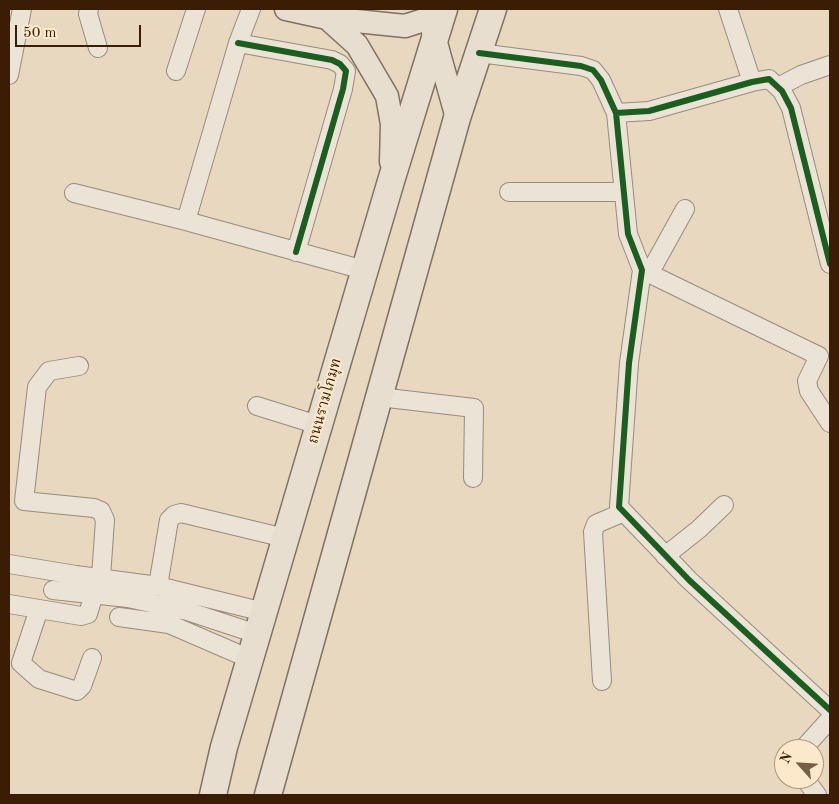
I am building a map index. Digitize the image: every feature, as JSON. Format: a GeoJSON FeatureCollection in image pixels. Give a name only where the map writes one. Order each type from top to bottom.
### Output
{"type":"FeatureCollection","features":[{"type":"Feature","properties":{"kind":"highway"},"geometry":{"type":"LineString","coordinates":[[268,795],[457,118],[493,9]]}},
{"type":"Feature","properties":{"kind":"highway","name":"ถนนรามโกมุท"},"geometry":{"type":"LineString","coordinates":[[213,795],[224,747],[391,181],[434,17]]}},
{"type":"Feature","properties":{"kind":"main road"},"geometry":{"type":"LineString","coordinates":[[286,9],[327,18],[405,26],[434,17],[457,118]]}},
{"type":"Feature","properties":{"kind":"main road"},"geometry":{"type":"LineString","coordinates":[[327,18],[357,45],[387,96],[392,124],[391,181]]}},
{"type":"Feature","properties":{"kind":"street"},"geometry":{"type":"LineString","coordinates":[[9,76],[22,9]]}},
{"type":"Feature","properties":{"kind":"street"},"geometry":{"type":"LineString","coordinates":[[89,9],[88,14],[98,48]]}},
{"type":"Feature","properties":{"kind":"street"},"geometry":{"type":"LineString","coordinates":[[176,71],[196,9]]}},
{"type":"Feature","properties":{"kind":"street"},"geometry":{"type":"LineString","coordinates":[[186,222],[238,43],[252,9]]}},
{"type":"Feature","properties":{"kind":"street"},"geometry":{"type":"LineString","coordinates":[[728,9],[752,82]]}},
{"type":"Feature","properties":{"kind":"street"},"geometry":{"type":"LineString","coordinates":[[238,43],[332,60],[340,64],[346,71],[343,89],[296,252]]}},
{"type":"Feature","properties":{"kind":"street"},"geometry":{"type":"LineString","coordinates":[[479,53],[581,66],[594,70],[602,80],[616,113],[628,234],[646,272],[824,355],[807,382],[809,391],[830,423]]}},
{"type":"Feature","properties":{"kind":"street"},"geometry":{"type":"LineString","coordinates":[[778,87],[800,75],[830,65]]}},
{"type":"Feature","properties":{"kind":"street"},"geometry":{"type":"LineString","coordinates":[[616,113],[649,111],[752,82],[769,80],[782,91],[791,108],[830,264]]}},
{"type":"Feature","properties":{"kind":"street"},"geometry":{"type":"LineString","coordinates":[[509,192],[624,192]]}},
{"type":"Feature","properties":{"kind":"street"},"geometry":{"type":"LineString","coordinates":[[74,193],[364,270]]}},
{"type":"Feature","properties":{"kind":"street"},"geometry":{"type":"LineString","coordinates":[[685,209],[646,272],[628,363],[619,507],[689,580],[830,710]]}},
{"type":"Feature","properties":{"kind":"street"},"geometry":{"type":"LineString","coordinates":[[79,366],[50,371],[37,387],[17,500],[94,508],[101,511],[104,520],[102,578]]}},
{"type":"Feature","properties":{"kind":"street"},"geometry":{"type":"LineString","coordinates":[[379,397],[474,408],[472,478]]}},
{"type":"Feature","properties":{"kind":"street"},"geometry":{"type":"LineString","coordinates":[[257,406],[318,425]]}},
{"type":"Feature","properties":{"kind":"street"},"geometry":{"type":"LineString","coordinates":[[666,556],[699,529],[724,504]]}},
{"type":"Feature","properties":{"kind":"street"},"geometry":{"type":"LineString","coordinates":[[602,681],[592,532],[596,524],[624,512]]}},
{"type":"Feature","properties":{"kind":"street"},"geometry":{"type":"LineString","coordinates":[[158,586],[169,520],[174,515],[181,513],[285,538]]}},
{"type":"Feature","properties":{"kind":"street"},"geometry":{"type":"LineString","coordinates":[[9,564],[158,586],[257,635]]}},
{"type":"Feature","properties":{"kind":"street"},"geometry":{"type":"LineString","coordinates":[[53,590],[128,598],[187,611],[257,635]]}},
{"type":"Feature","properties":{"kind":"street"},"geometry":{"type":"LineString","coordinates":[[9,604],[81,616],[88,614],[94,594]]}},
{"type":"Feature","properties":{"kind":"street"},"geometry":{"type":"LineString","coordinates":[[39,609],[21,663],[32,674],[39,679],[77,691],[82,686],[92,658]]}},
{"type":"Feature","properties":{"kind":"street"},"geometry":{"type":"LineString","coordinates":[[119,618],[257,635]]}},
{"type":"Feature","properties":{"kind":"street"},"geometry":{"type":"LineString","coordinates":[[813,739],[830,719]]}},
{"type":"Feature","properties":{"kind":"cycle path"},"geometry":{"type":"LineString","coordinates":[[238,43],[332,60],[340,64],[346,71],[343,89],[296,252]]}},
{"type":"Feature","properties":{"kind":"cycle path"},"geometry":{"type":"LineString","coordinates":[[479,53],[581,66],[593,70],[601,80],[616,113],[628,234],[642,270],[629,363],[619,507],[689,580],[830,710]]}},
{"type":"Feature","properties":{"kind":"cycle path"},"geometry":{"type":"LineString","coordinates":[[616,113],[649,111],[769,79],[782,91],[791,108],[830,264]]}}]}
